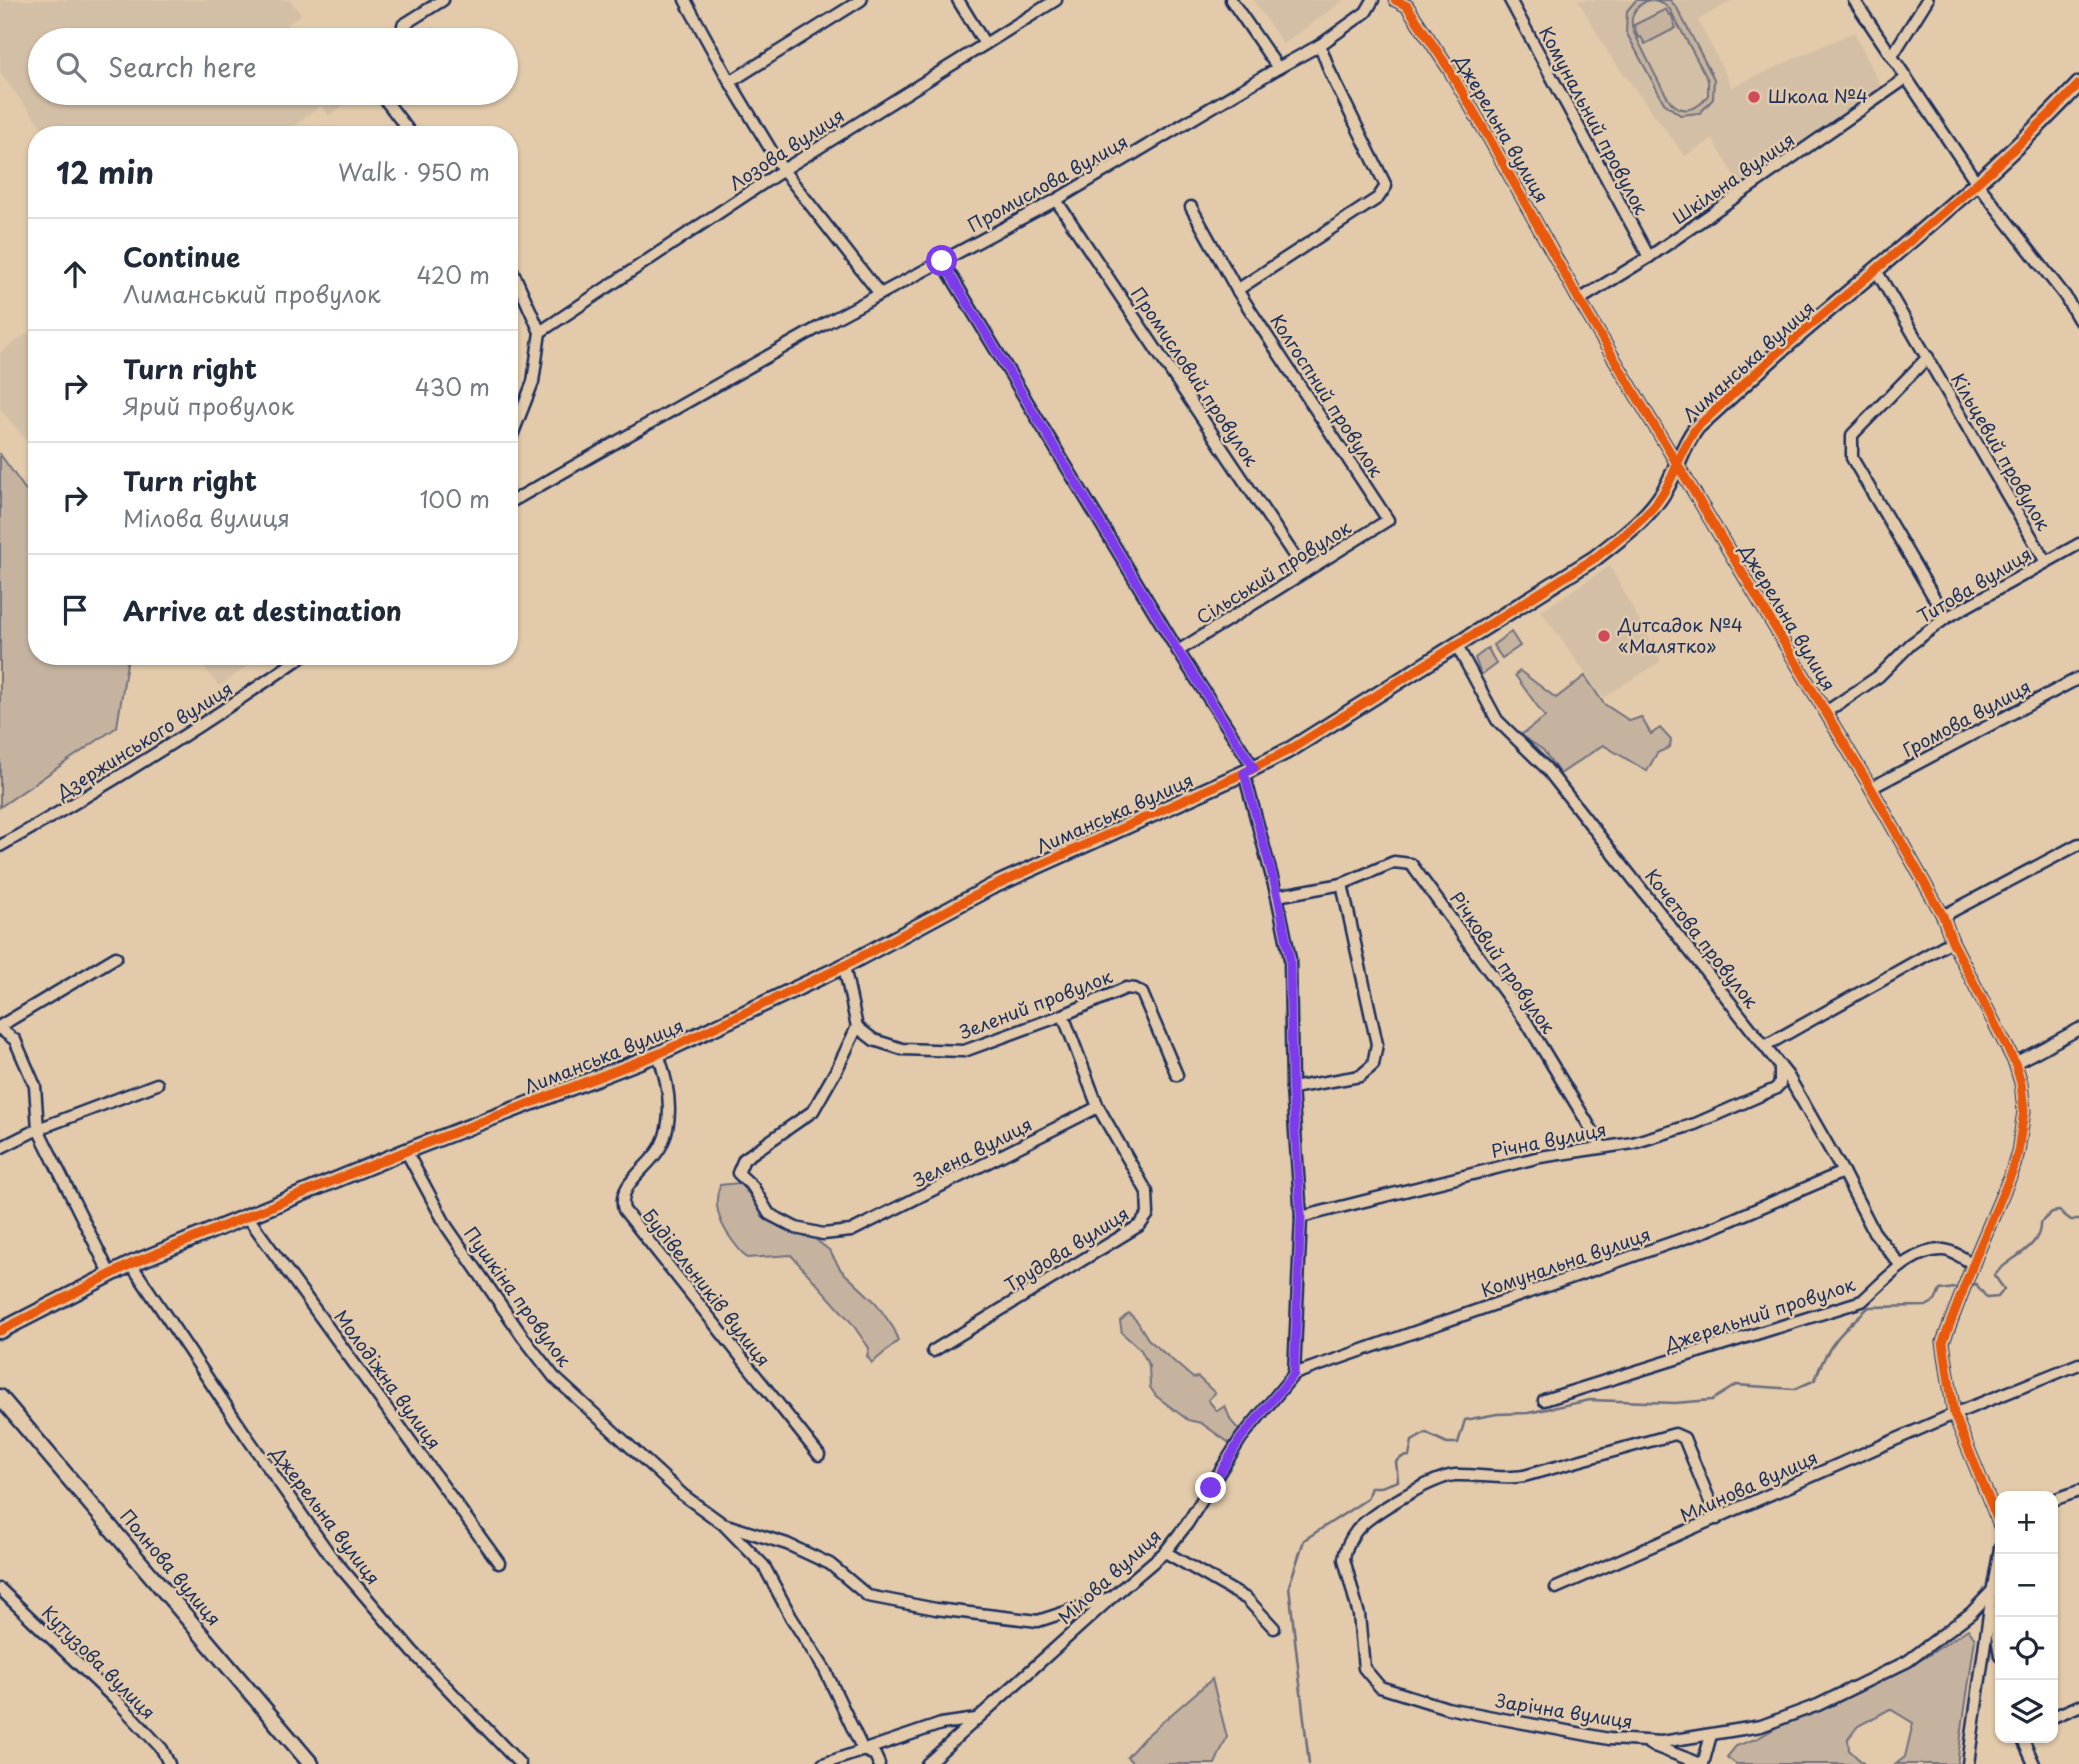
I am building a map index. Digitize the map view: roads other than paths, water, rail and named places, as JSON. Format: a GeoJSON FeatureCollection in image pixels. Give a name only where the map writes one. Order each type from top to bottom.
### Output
{"type":"FeatureCollection","features":[{"type":"Feature","properties":{"kind":"street"},"geometry":{"type":"LineString","coordinates":[[403,25],[443,0]]}},
{"type":"Feature","properties":{"kind":"street"},"geometry":{"type":"LineString","coordinates":[[685,0],[783,170],[880,295]]}},
{"type":"Feature","properties":{"kind":"street"},"geometry":{"type":"LineString","coordinates":[[730,82],[861,0]]}},
{"type":"Feature","properties":{"kind":"street"},"geometry":{"type":"LineString","coordinates":[[958,0],[985,44]]}},
{"type":"Feature","properties":{"kind":"street","name":"Лозова вулиця"},"geometry":{"type":"LineString","coordinates":[[540,332],[783,170],[1056,0]]}},
{"type":"Feature","properties":{"kind":"street"},"geometry":{"type":"LineString","coordinates":[[1231,0],[1278,68]]}},
{"type":"Feature","properties":{"kind":"street","name":"Промислова вулиця"},"geometry":{"type":"LineString","coordinates":[[518,495],[1056,200],[1320,45],[1366,12],[1373,0]]}},
{"type":"Feature","properties":{"kind":"street"},"geometry":{"type":"LineString","coordinates":[[1395,0],[1407,3]]}},
{"type":"Feature","properties":{"kind":"street","name":"Комунальний провулок"},"geometry":{"type":"LineString","coordinates":[[1510,0],[1649,257]]}},
{"type":"Feature","properties":{"kind":"street"},"geometry":{"type":"LineString","coordinates":[[1854,0],[1977,183],[2065,296],[2079,320]]}},
{"type":"Feature","properties":{"kind":"street"},"geometry":{"type":"LineString","coordinates":[[1892,56],[1927,0]]}},
{"type":"Feature","properties":{"kind":"street","name":"Джерельна вулиця"},"geometry":{"type":"LineString","coordinates":[[1407,3],[1449,69],[1676,466],[1871,788],[1943,916],[1952,942],[2015,1063],[2021,1083],[2024,1111],[2018,1152],[2005,1192],[1943,1342],[1954,1414]]}},
{"type":"Feature","properties":{"kind":"street"},"geometry":{"type":"LineString","coordinates":[[1237,289],[1378,198],[1386,186],[1330,72],[1320,45]]}},
{"type":"Feature","properties":{"kind":"street","name":"Шкільна вулиця"},"geometry":{"type":"LineString","coordinates":[[1579,300],[1649,257],[1905,79]]}},
{"type":"Feature","properties":{"kind":"street","name":"Лиманська вулиця"},"geometry":{"type":"LineString","coordinates":[[0,1331],[131,1264],[658,1054],[844,966],[991,887],[1249,771],[1291,749],[1595,558],[1630,530],[1666,490],[1686,441],[1698,427],[1786,346],[1977,183],[2039,127],[2079,84]]}},
{"type":"Feature","properties":{"kind":"street"},"geometry":{"type":"LineString","coordinates":[[389,105],[405,126]]}},
{"type":"Feature","properties":{"kind":"street","name":"Промисловий провулок"},"geometry":{"type":"LineString","coordinates":[[1056,200],[1306,572]]}},
{"type":"Feature","properties":{"kind":"street","name":"Колгоспний провулок"},"geometry":{"type":"LineString","coordinates":[[1191,207],[1237,289],[1388,520]]}},
{"type":"Feature","properties":{"kind":"street"},"geometry":{"type":"LineString","coordinates":[[942,261],[1249,771],[1290,959],[1292,1088],[1301,1216],[1294,1374]]}},
{"type":"Feature","properties":{"kind":"street","name":"Кільцевий провулок"},"geometry":{"type":"LineString","coordinates":[[1876,270],[2046,562]]}},
{"type":"Feature","properties":{"kind":"street"},"geometry":{"type":"LineString","coordinates":[[518,284],[540,332],[533,382],[518,420]]}},
{"type":"Feature","properties":{"kind":"street"},"geometry":{"type":"LineString","coordinates":[[1928,357],[1852,435],[1852,458],[1946,618]]}},
{"type":"Feature","properties":{"kind":"street","name":"Сільський провулок"},"geometry":{"type":"LineString","coordinates":[[1178,651],[1388,520]]}},
{"type":"Feature","properties":{"kind":"street","name":"Титова вулиця"},"geometry":{"type":"LineString","coordinates":[[1826,712],[1879,676],[1911,644],[1946,618],[2079,544]]}},
{"type":"Feature","properties":{"kind":"street","name":"Кочетова провулок"},"geometry":{"type":"LineString","coordinates":[[1457,646],[1497,720],[1546,768],[1780,1066],[1843,1172],[1874,1232],[1901,1266]]}},
{"type":"Feature","properties":{"kind":"street","name":"Дзержинського вулиця"},"geometry":{"type":"LineString","coordinates":[[0,846],[65,810],[226,709],[290,665]]}},
{"type":"Feature","properties":{"kind":"street","name":"Громова вулиця"},"geometry":{"type":"LineString","coordinates":[[1871,788],[2079,678]]}},
{"type":"Feature","properties":{"kind":"street"},"geometry":{"type":"LineString","coordinates":[[1943,916],[2079,844]]}},
{"type":"Feature","properties":{"kind":"street","name":"Річковий провулок"},"geometry":{"type":"LineString","coordinates":[[1278,896],[1342,884],[1394,862],[1411,864],[1527,1023],[1602,1147]]}},
{"type":"Feature","properties":{"kind":"street"},"geometry":{"type":"LineString","coordinates":[[1292,1088],[1360,1076],[1373,1065],[1377,1044],[1342,884]]}},
{"type":"Feature","properties":{"kind":"street"},"geometry":{"type":"LineString","coordinates":[[1765,1046],[1952,942]]}},
{"type":"Feature","properties":{"kind":"street"},"geometry":{"type":"LineString","coordinates":[[110,1274],[38,1129],[34,1086],[15,1040],[0,1028],[116,957]]}},
{"type":"Feature","properties":{"kind":"street"},"geometry":{"type":"LineString","coordinates":[[844,966],[857,1027]]}},
{"type":"Feature","properties":{"kind":"street","name":"Зелений провулок"},"geometry":{"type":"LineString","coordinates":[[857,1027],[874,1040],[902,1049],[964,1051],[1063,1015],[1126,988],[1135,989],[1143,993],[1177,1074]]}},
{"type":"Feature","properties":{"kind":"street"},"geometry":{"type":"LineString","coordinates":[[1063,1015],[1098,1107]]}},
{"type":"Feature","properties":{"kind":"street","name":"Зелена вулиця"},"geometry":{"type":"LineString","coordinates":[[857,1027],[813,1111],[781,1136],[744,1159],[738,1173],[753,1187],[769,1214],[796,1228],[823,1234],[851,1231],[1098,1107]]}},
{"type":"Feature","properties":{"kind":"street"},"geometry":{"type":"LineString","coordinates":[[2015,1063],[2079,1028]]}},
{"type":"Feature","properties":{"kind":"street","name":"Будівельників вулиця"},"geometry":{"type":"LineString","coordinates":[[658,1054],[667,1090],[668,1124],[662,1144],[652,1161],[622,1195],[624,1210],[819,1455]]}},
{"type":"Feature","properties":{"kind":"street","name":"Річна вулиця"},"geometry":{"type":"LineString","coordinates":[[1301,1216],[1528,1159],[1633,1143],[1695,1124],[1775,1089],[1780,1084],[1780,1066]]}},
{"type":"Feature","properties":{"kind":"street"},"geometry":{"type":"LineString","coordinates":[[0,1148],[38,1129],[157,1084]]}},
{"type":"Feature","properties":{"kind":"street","name":"Трудова вулиця"},"geometry":{"type":"LineString","coordinates":[[933,1351],[1140,1225],[1148,1214],[1147,1192],[1098,1107]]}},
{"type":"Feature","properties":{"kind":"street","name":"Пушкіна провулок"},"geometry":{"type":"LineString","coordinates":[[407,1152],[447,1227],[554,1377],[683,1495],[723,1524],[764,1566],[825,1670],[863,1750]]}},
{"type":"Feature","properties":{"kind":"street","name":"Комунальна вулиця"},"geometry":{"type":"LineString","coordinates":[[1294,1374],[1708,1230],[1843,1172]]}},
{"type":"Feature","properties":{"kind":"street","name":"Молодіжна вулиця"},"geometry":{"type":"LineString","coordinates":[[247,1216],[499,1563]]}},
{"type":"Feature","properties":{"kind":"street","name":"Джерельний провулок"},"geometry":{"type":"LineString","coordinates":[[1544,1400],[1862,1301],[1913,1257],[1944,1250],[1960,1256],[1972,1268]]}},
{"type":"Feature","properties":{"kind":"street","name":"Джерельна вулиця"},"geometry":{"type":"LineString","coordinates":[[131,1264],[330,1556],[413,1652],[520,1764]]}},
{"type":"Feature","properties":{"kind":"street","name":"Млинова вулиця"},"geometry":{"type":"LineString","coordinates":[[1556,1588],[1954,1414],[2079,1364]]}},
{"type":"Feature","properties":{"kind":"street","name":"Мілова вулиця"},"geometry":{"type":"LineString","coordinates":[[927,1764],[1165,1552],[1187,1524],[1241,1438],[1294,1374]]}},
{"type":"Feature","properties":{"kind":"street","name":"Полнова вулиця"},"geometry":{"type":"LineString","coordinates":[[0,1396],[311,1764]]}},
{"type":"Feature","properties":{"kind":"street"},"geometry":{"type":"LineString","coordinates":[[1954,1414],[1995,1515]]}},
{"type":"Feature","properties":{"kind":"street","name":"Зарічна вулиця"},"geometry":{"type":"LineString","coordinates":[[1717,1519],[1684,1438],[1675,1434],[1524,1476],[1505,1479],[1453,1475],[1421,1487],[1369,1520],[1353,1536],[1345,1549],[1343,1559],[1359,1615],[1364,1668],[1380,1687],[1447,1708],[1609,1739],[1662,1742],[1761,1726],[1818,1705],[1908,1661],[1992,1595]]}},
{"type":"Feature","properties":{"kind":"street"},"geometry":{"type":"LineString","coordinates":[[2058,1498],[2079,1491]]}},
{"type":"Feature","properties":{"kind":"street","name":"Пушкіна провулок"},"geometry":{"type":"LineString","coordinates":[[723,1524],[788,1544],[830,1564],[868,1596],[936,1609],[1038,1621],[1112,1597]]}},
{"type":"Feature","properties":{"kind":"street"},"geometry":{"type":"LineString","coordinates":[[1165,1552],[1241,1595],[1274,1628]]}},
{"type":"Feature","properties":{"kind":"street"},"geometry":{"type":"LineString","coordinates":[[1968,1764],[1999,1554]]}},
{"type":"Feature","properties":{"kind":"street","name":"Кутузова вулиця"},"geometry":{"type":"LineString","coordinates":[[0,1589],[120,1703],[162,1749],[169,1764]]}},
{"type":"Feature","properties":{"kind":"street"},"geometry":{"type":"LineString","coordinates":[[1992,1595],[1995,1618]]}},
{"type":"Feature","properties":{"kind":"street"},"geometry":{"type":"LineString","coordinates":[[2058,1715],[2079,1706]]}},
{"type":"Feature","properties":{"kind":"street"},"geometry":{"type":"LineString","coordinates":[[822,1764],[940,1724],[977,1719]]}},
{"type":"Feature","properties":{"kind":"street"},"geometry":{"type":"LineString","coordinates":[[1640,1740],[1702,1764],[1710,1735]]}},
{"type":"Feature","properties":{"kind":"street"},"geometry":{"type":"LineString","coordinates":[[2024,1743],[2034,1764]]}},
{"type":"Feature","properties":{"kind":"street"},"geometry":{"type":"LineString","coordinates":[[863,1750],[875,1755],[879,1764]]}},
{"type":"Feature","properties":{"kind":"waterway"},"geometry":{"type":"LineString","coordinates":[[1968,1286],[1976,1284],[1987,1298],[1998,1297],[2004,1289],[1994,1275],[2030,1246],[2036,1239],[2040,1223],[2052,1212],[2059,1211],[2071,1220],[2079,1220]]}},
{"type":"Feature","properties":{"kind":"waterway"},"geometry":{"type":"LineString","coordinates":[[1309,1764],[1289,1586],[1304,1540],[1367,1499],[1371,1487],[1381,1487],[1398,1481],[1396,1462],[1409,1456],[1412,1441],[1426,1433],[1447,1443],[1458,1443],[1465,1420],[1497,1414],[1528,1413],[1590,1400],[1675,1403],[1712,1400],[1736,1385],[1795,1389],[1815,1380],[1836,1339],[1869,1307],[1926,1306],[1935,1301],[1940,1290],[1962,1287]]}},
{"type":"Feature","properties":{"kind":"place","name":"Школа №4"},"geometry":{"type":"Point","coordinates":[1754,97]}},
{"type":"Feature","properties":{"kind":"place","name":"Дитсадок №4 «Малятко»"},"geometry":{"type":"Point","coordinates":[1604,636]}}]}
